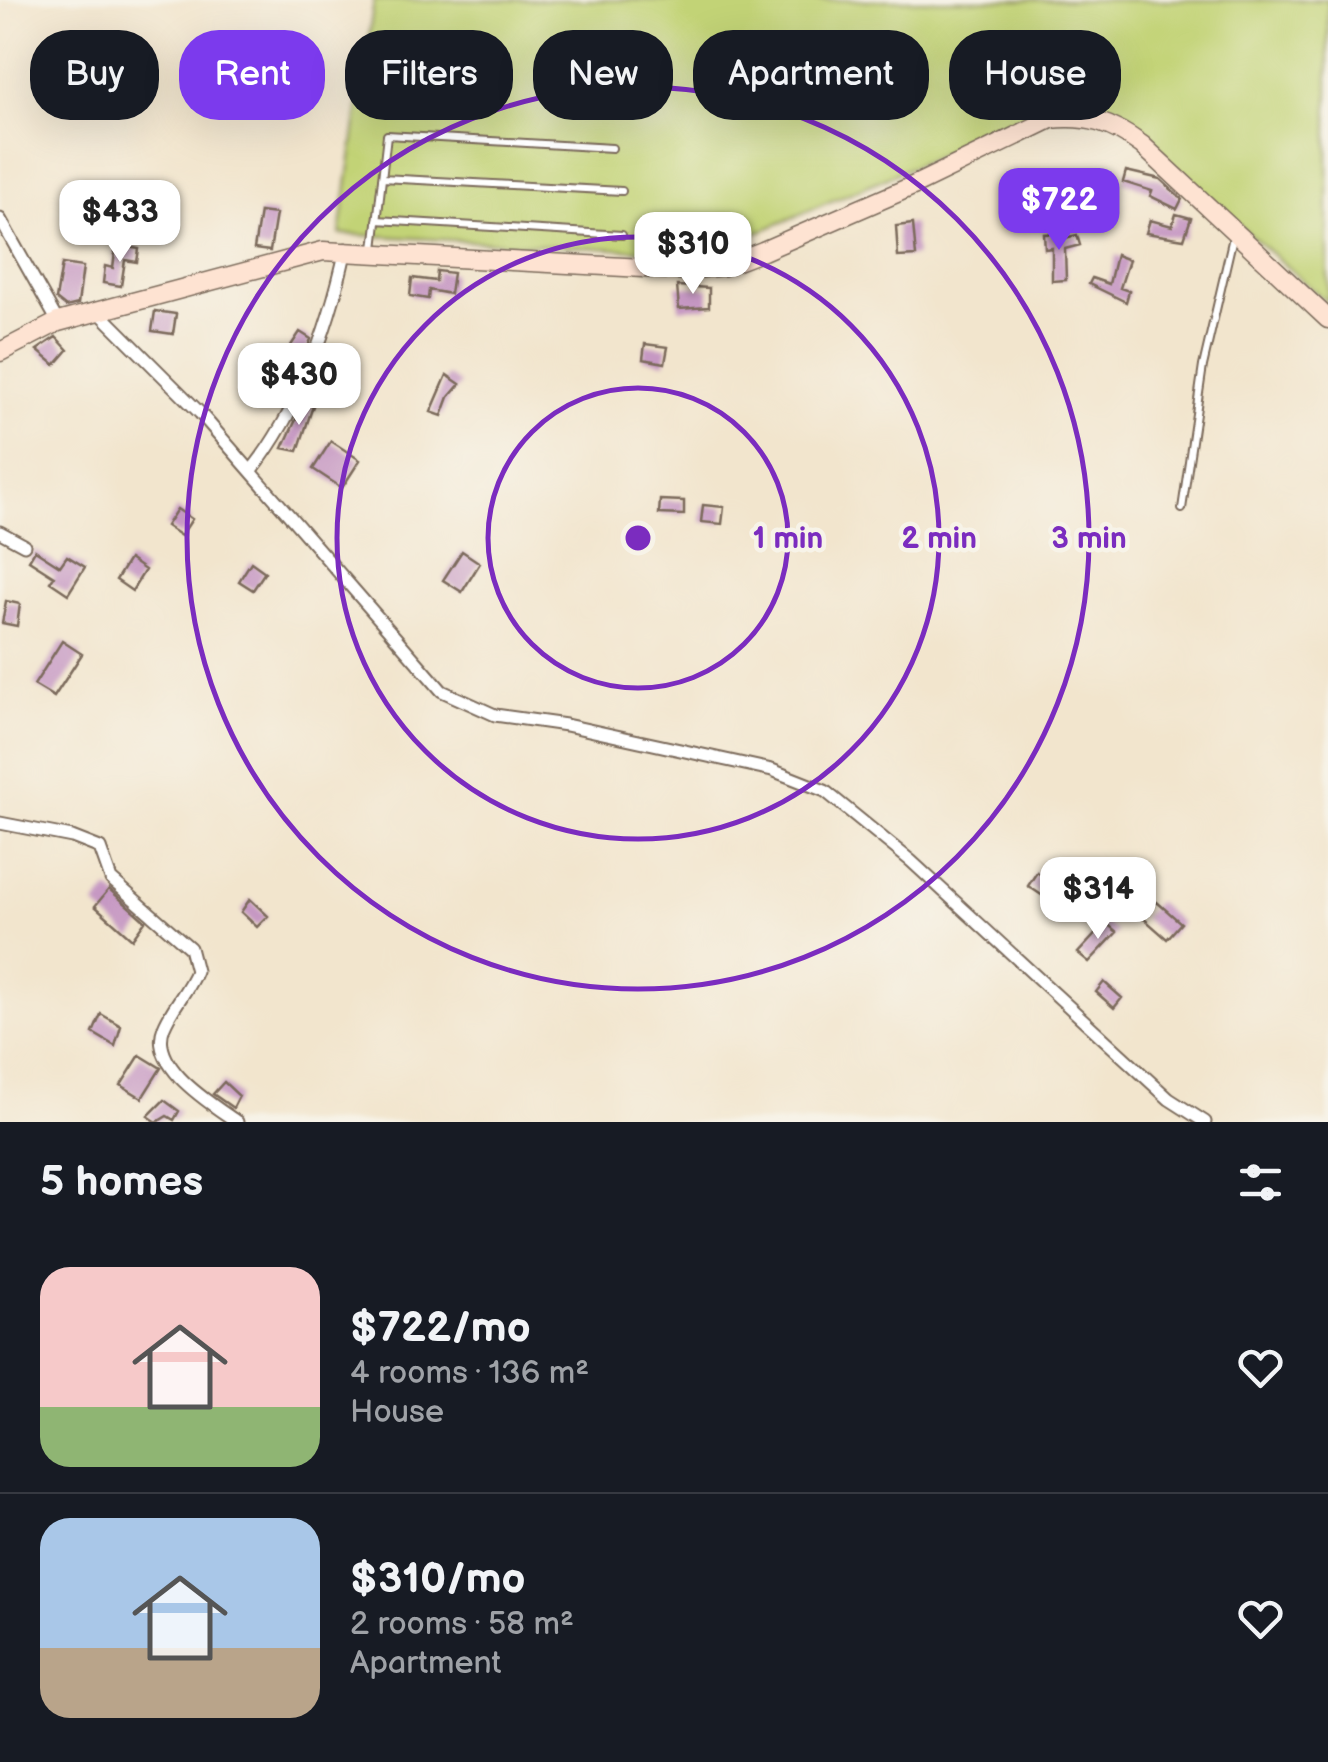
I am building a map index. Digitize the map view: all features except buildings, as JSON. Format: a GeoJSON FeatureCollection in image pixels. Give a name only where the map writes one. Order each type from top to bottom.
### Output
{"type":"FeatureCollection","features":[{"type":"Feature","properties":{"kind":"street"},"geometry":{"type":"LineString","coordinates":[[0,352],[58,322],[298,254],[346,249],[664,269],[724,266],[915,185],[1051,119],[1073,117],[1121,130],[1328,319]]}},
{"type":"Feature","properties":{"kind":"street"},"geometry":{"type":"LineString","coordinates":[[0,219],[58,322]]}},
{"type":"Feature","properties":{"kind":"street"},"geometry":{"type":"LineString","coordinates":[[252,470],[281,430],[324,333],[346,249]]}},
{"type":"Feature","properties":{"kind":"street"},"geometry":{"type":"LineString","coordinates":[[98,310],[252,470],[442,691],[495,715],[566,725],[772,770],[825,791],[911,861],[1169,1099],[1205,1122]]}},
{"type":"Feature","properties":{"kind":"street"},"geometry":{"type":"LineString","coordinates":[[0,532],[24,545]]}},
{"type":"Feature","properties":{"kind":"street"},"geometry":{"type":"LineString","coordinates":[[0,823],[72,837],[100,848],[111,879],[190,948],[196,971],[165,1025],[160,1043],[168,1064],[237,1122]]}},
{"type":"Feature","properties":{"kind":"lane"},"geometry":{"type":"LineString","coordinates":[[374,250],[387,135],[612,148]]}},
{"type":"Feature","properties":{"kind":"lane"},"geometry":{"type":"LineString","coordinates":[[382,178],[622,191]]}},
{"type":"Feature","properties":{"kind":"lane"},"geometry":{"type":"LineString","coordinates":[[378,220],[622,234]]}},
{"type":"Feature","properties":{"kind":"lane"},"geometry":{"type":"LineString","coordinates":[[1182,509],[1203,366],[1234,231]]}},
{"type":"Feature","properties":{"kind":"green space"},"geometry":{"type":"Polygon","coordinates":[[[374,0],[1328,0],[1328,303],[1119,120],[1121,30],[949,30],[949,120],[1021,120],[707,254],[340,234],[357,120],[513,120],[513,30],[370,30],[374,0]]]}}]}
